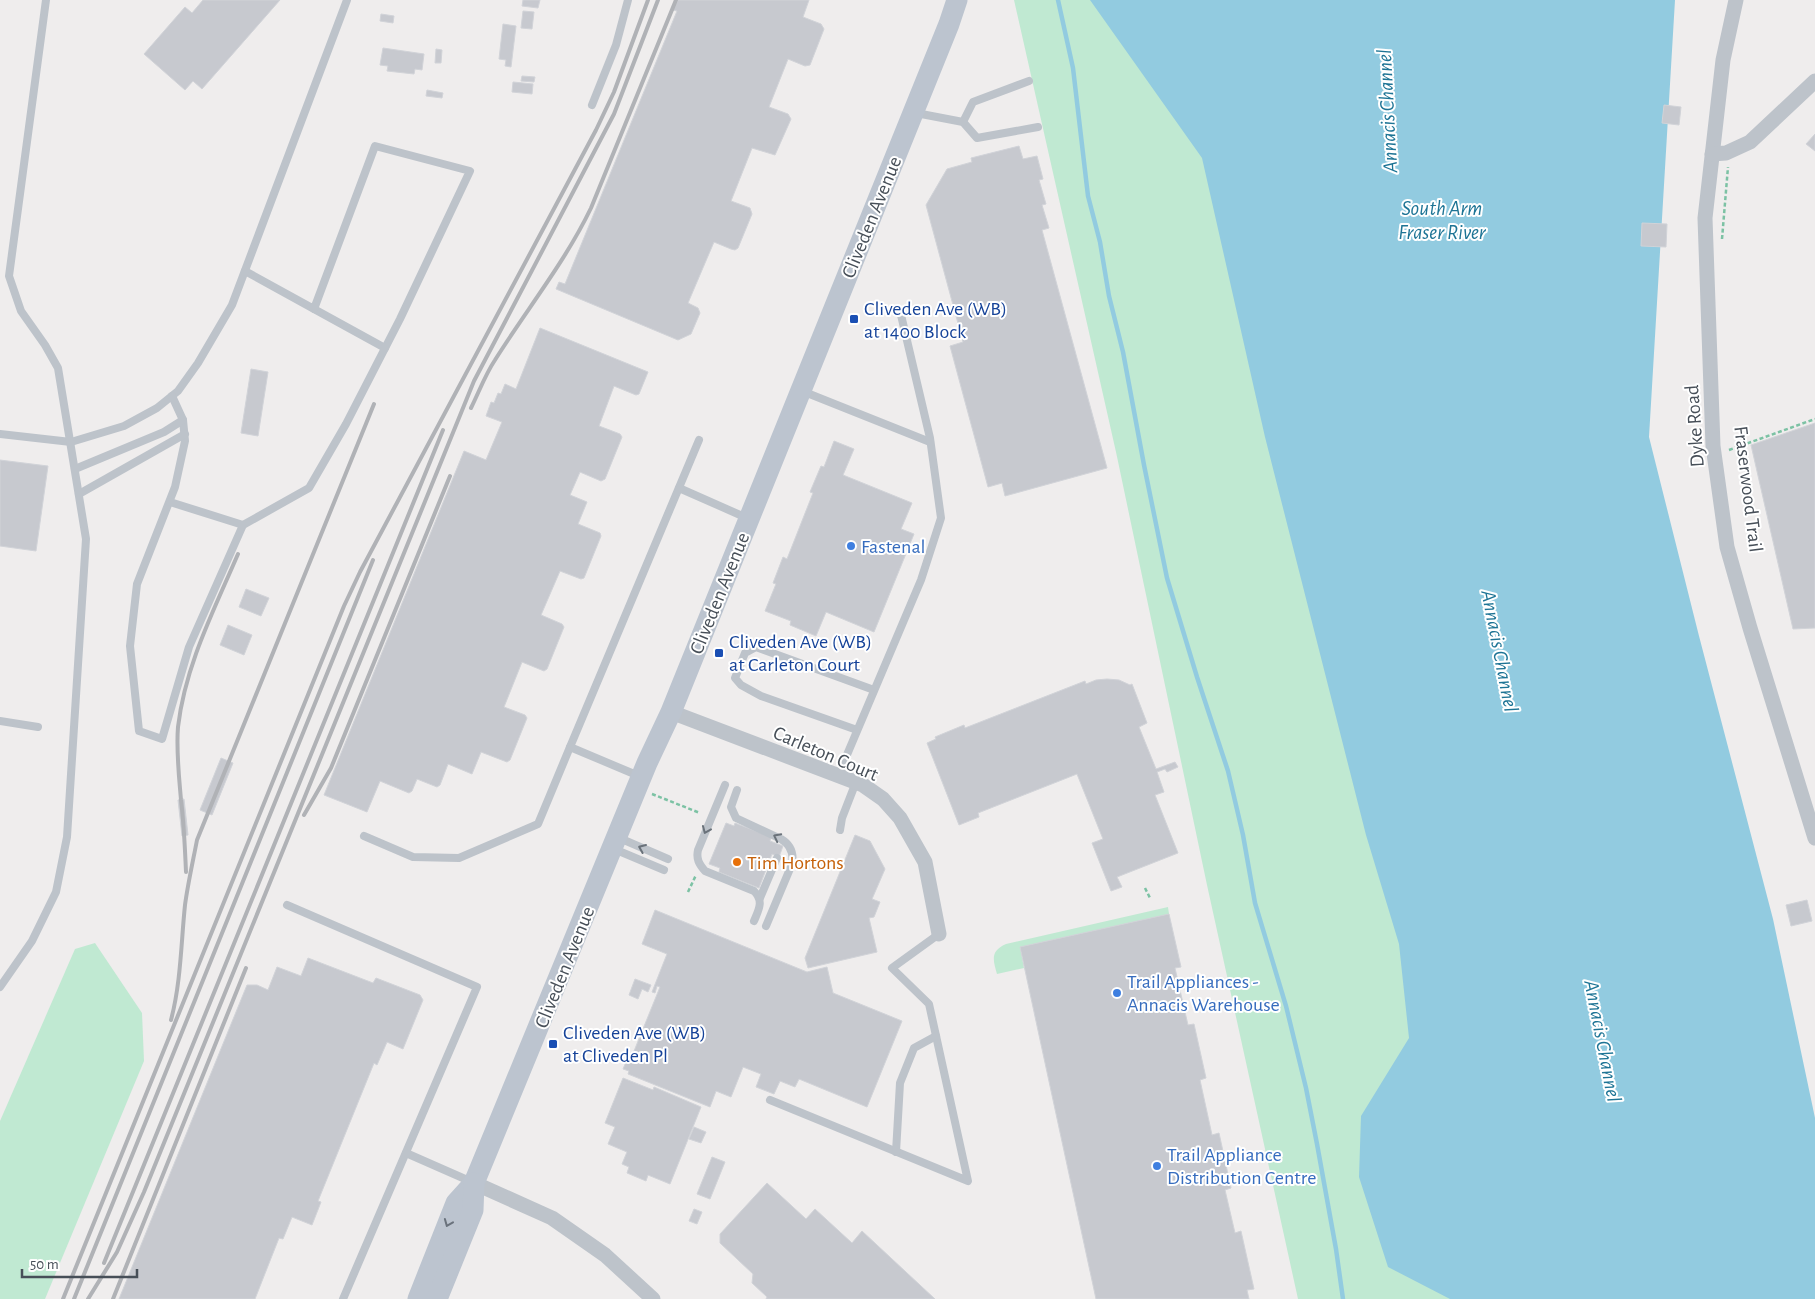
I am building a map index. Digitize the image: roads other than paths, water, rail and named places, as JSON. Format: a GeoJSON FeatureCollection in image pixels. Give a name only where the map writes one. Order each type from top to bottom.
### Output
{"type":"FeatureCollection","features":[{"type":"Feature","properties":{"kind":"street","name":"Cliveden Avenue"},"geometry":{"type":"LineString","coordinates":[[418,1299],[456,1203],[474,1183],[641,777],[671,712],[914,112],[957,0]]}},
{"type":"Feature","properties":{"kind":"street","name":"Dyke Road"},"geometry":{"type":"LineString","coordinates":[[1736,0],[1723,60],[1705,218],[1713,436],[1726,538],[1750,628],[1811,814],[1815,838]]}},
{"type":"Feature","properties":{"kind":"street"},"geometry":{"type":"LineString","coordinates":[[1712,154],[1726,153],[1750,142],[1815,81]]}},
{"type":"Feature","properties":{"kind":"street","name":"Carleton Court"},"geometry":{"type":"LineString","coordinates":[[671,712],[856,782],[883,799],[900,818],[925,862],[939,934]]}},
{"type":"Feature","properties":{"kind":"street","name":"Cliveden Avenue"},"geometry":{"type":"LineString","coordinates":[[437,1299],[473,1210],[474,1183]]}},
{"type":"Feature","properties":{"kind":"street"},"geometry":{"type":"LineString","coordinates":[[474,1183],[552,1218],[605,1255],[653,1299]]}},
{"type":"Feature","properties":{"kind":"lane"},"geometry":{"type":"LineString","coordinates":[[0,987],[32,941],[56,892],[67,837],[86,539],[58,368],[45,344],[21,311],[9,276],[46,0]]}},
{"type":"Feature","properties":{"kind":"lane"},"geometry":{"type":"LineString","coordinates":[[0,434],[71,442],[124,426],[157,408],[178,391],[198,363],[232,305],[347,0]]}},
{"type":"Feature","properties":{"kind":"lane"},"geometry":{"type":"LineString","coordinates":[[592,105],[616,45],[628,0]]}},
{"type":"Feature","properties":{"kind":"lane"},"geometry":{"type":"LineString","coordinates":[[963,122],[973,102],[1029,81]]}},
{"type":"Feature","properties":{"kind":"lane"},"geometry":{"type":"LineString","coordinates":[[914,112],[963,122],[977,138],[1038,127]]}},
{"type":"Feature","properties":{"kind":"lane"},"geometry":{"type":"LineString","coordinates":[[172,396],[183,420],[185,441],[176,488],[137,584],[130,646],[139,731],[162,739],[189,646],[244,525],[309,488],[346,424],[385,348],[470,171],[375,146],[314,309]]}},
{"type":"Feature","properties":{"kind":"lane"},"geometry":{"type":"LineString","coordinates":[[245,271],[385,348]]}},
{"type":"Feature","properties":{"kind":"lane"},"geometry":{"type":"LineString","coordinates":[[838,776],[921,580],[941,518],[930,442],[900,315]]}},
{"type":"Feature","properties":{"kind":"lane"},"geometry":{"type":"LineString","coordinates":[[801,391],[930,442]]}},
{"type":"Feature","properties":{"kind":"lane"},"geometry":{"type":"LineString","coordinates":[[75,469],[164,432],[183,420]]}},
{"type":"Feature","properties":{"kind":"lane"},"geometry":{"type":"LineString","coordinates":[[79,494],[185,434]]}},
{"type":"Feature","properties":{"kind":"lane"},"geometry":{"type":"LineString","coordinates":[[364,836],[413,857],[459,858],[538,824],[699,440]]}},
{"type":"Feature","properties":{"kind":"lane"},"geometry":{"type":"LineString","coordinates":[[679,488],[749,519]]}},
{"type":"Feature","properties":{"kind":"lane"},"geometry":{"type":"LineString","coordinates":[[170,502],[244,525]]}},
{"type":"Feature","properties":{"kind":"lane"},"geometry":{"type":"LineString","coordinates":[[857,730],[762,696],[742,685],[735,678],[745,653],[756,647],[874,690]]}},
{"type":"Feature","properties":{"kind":"lane"},"geometry":{"type":"LineString","coordinates":[[0,721],[38,728]]}},
{"type":"Feature","properties":{"kind":"lane"},"geometry":{"type":"LineString","coordinates":[[570,747],[641,777]]}},
{"type":"Feature","properties":{"kind":"lane"},"geometry":{"type":"LineString","coordinates":[[840,830],[842,818],[856,782]]}},
{"type":"Feature","properties":{"kind":"lane"},"geometry":{"type":"LineString","coordinates":[[726,785],[698,850],[697,857],[705,871],[754,891],[760,898]]}},
{"type":"Feature","properties":{"kind":"lane"},"geometry":{"type":"LineString","coordinates":[[737,790],[731,807],[732,813],[736,818],[788,843],[793,857],[792,864],[766,926]]}},
{"type":"Feature","properties":{"kind":"lane"},"geometry":{"type":"LineString","coordinates":[[614,843],[668,859]]}},
{"type":"Feature","properties":{"kind":"lane"},"geometry":{"type":"LineString","coordinates":[[614,843],[664,870]]}},
{"type":"Feature","properties":{"kind":"lane"},"geometry":{"type":"LineString","coordinates":[[754,921],[760,908],[760,898],[777,858]]}},
{"type":"Feature","properties":{"kind":"lane"},"geometry":{"type":"LineString","coordinates":[[287,905],[477,987],[343,1299]]}},
{"type":"Feature","properties":{"kind":"lane"},"geometry":{"type":"LineString","coordinates":[[770,1100],[968,1182],[929,1004],[892,968],[939,934]]}},
{"type":"Feature","properties":{"kind":"lane"},"geometry":{"type":"LineString","coordinates":[[896,1152],[900,1083],[914,1048],[936,1036]]}},
{"type":"Feature","properties":{"kind":"lane"},"geometry":{"type":"LineString","coordinates":[[406,1153],[474,1183]]}},
{"type":"Feature","properties":{"kind":"water","name":"South Arm Fraser River"},"geometry":{"type":"Polygon","coordinates":[[[1090,0],[1675,0],[1649,437],[1773,919],[1815,1118],[1815,1299],[1450,1299],[1388,1267],[1359,1177],[1361,1116],[1409,1038],[1399,944],[1366,835],[1265,437],[1202,158],[1090,0]]]}},
{"type":"Feature","properties":{"kind":"waterway"},"geometry":{"type":"LineString","coordinates":[[1058,0],[1073,68],[1088,196],[1100,242],[1109,296],[1123,352],[1167,578],[1228,771],[1243,835],[1255,903],[1286,1006],[1306,1088],[1317,1144],[1343,1299]]}},
{"type":"Feature","properties":{"kind":"railway"},"geometry":{"type":"LineString","coordinates":[[63,1299],[344,606],[360,572],[596,130],[614,92],[648,0]]}},
{"type":"Feature","properties":{"kind":"railway"},"geometry":{"type":"LineString","coordinates":[[88,1299],[117,1252],[144,1192],[474,381],[614,114],[658,0]]}},
{"type":"Feature","properties":{"kind":"railway"},"geometry":{"type":"LineString","coordinates":[[471,408],[491,366],[581,228],[591,208],[676,0]]}},
{"type":"Feature","properties":{"kind":"railway"},"geometry":{"type":"LineString","coordinates":[[171,1020],[179,977],[185,905],[197,840],[374,404]]}},
{"type":"Feature","properties":{"kind":"railway"},"geometry":{"type":"LineString","coordinates":[[104,1263],[443,430]]}},
{"type":"Feature","properties":{"kind":"railway"},"geometry":{"type":"LineString","coordinates":[[304,815],[331,768],[450,476]]}},
{"type":"Feature","properties":{"kind":"railway"},"geometry":{"type":"LineString","coordinates":[[186,872],[179,782],[178,727],[187,682],[194,660],[210,617],[238,554]]}},
{"type":"Feature","properties":{"kind":"railway"},"geometry":{"type":"LineString","coordinates":[[74,1299],[373,560]]}},
{"type":"Feature","properties":{"kind":"railway"},"geometry":{"type":"LineString","coordinates":[[113,1299],[246,968]]}},
{"type":"Feature","properties":{"kind":"place","name":"Cliveden Ave (WB) at 1400 Block"},"geometry":{"type":"Point","coordinates":[854,319]}},
{"type":"Feature","properties":{"kind":"place","name":"Fastenal"},"geometry":{"type":"Point","coordinates":[851,546]}},
{"type":"Feature","properties":{"kind":"place","name":"Cliveden Ave (WB) at Carleton Court"},"geometry":{"type":"Point","coordinates":[719,653]}},
{"type":"Feature","properties":{"kind":"place","name":"Tim Hortons"},"geometry":{"type":"Point","coordinates":[737,862]}},
{"type":"Feature","properties":{"kind":"place","name":"Trail Appliances - Annacis Warehouse"},"geometry":{"type":"Point","coordinates":[1117,993]}},
{"type":"Feature","properties":{"kind":"place","name":"Cliveden Ave (WB) at Cliveden Pl"},"geometry":{"type":"Point","coordinates":[553,1044]}},
{"type":"Feature","properties":{"kind":"place","name":"Trail Appliance Distribution Centre"},"geometry":{"type":"Point","coordinates":[1157,1166]}},
{"type":"Feature","properties":{"kind":"water label","name":"Annacis Channel"},"geometry":{"type":"Point","coordinates":[1387,111]}},
{"type":"Feature","properties":{"kind":"water label","name":"Annacis Channel"},"geometry":{"type":"Point","coordinates":[1500,651]}},
{"type":"Feature","properties":{"kind":"water label","name":"Annacis Channel"},"geometry":{"type":"Point","coordinates":[1603,1041]}}]}
